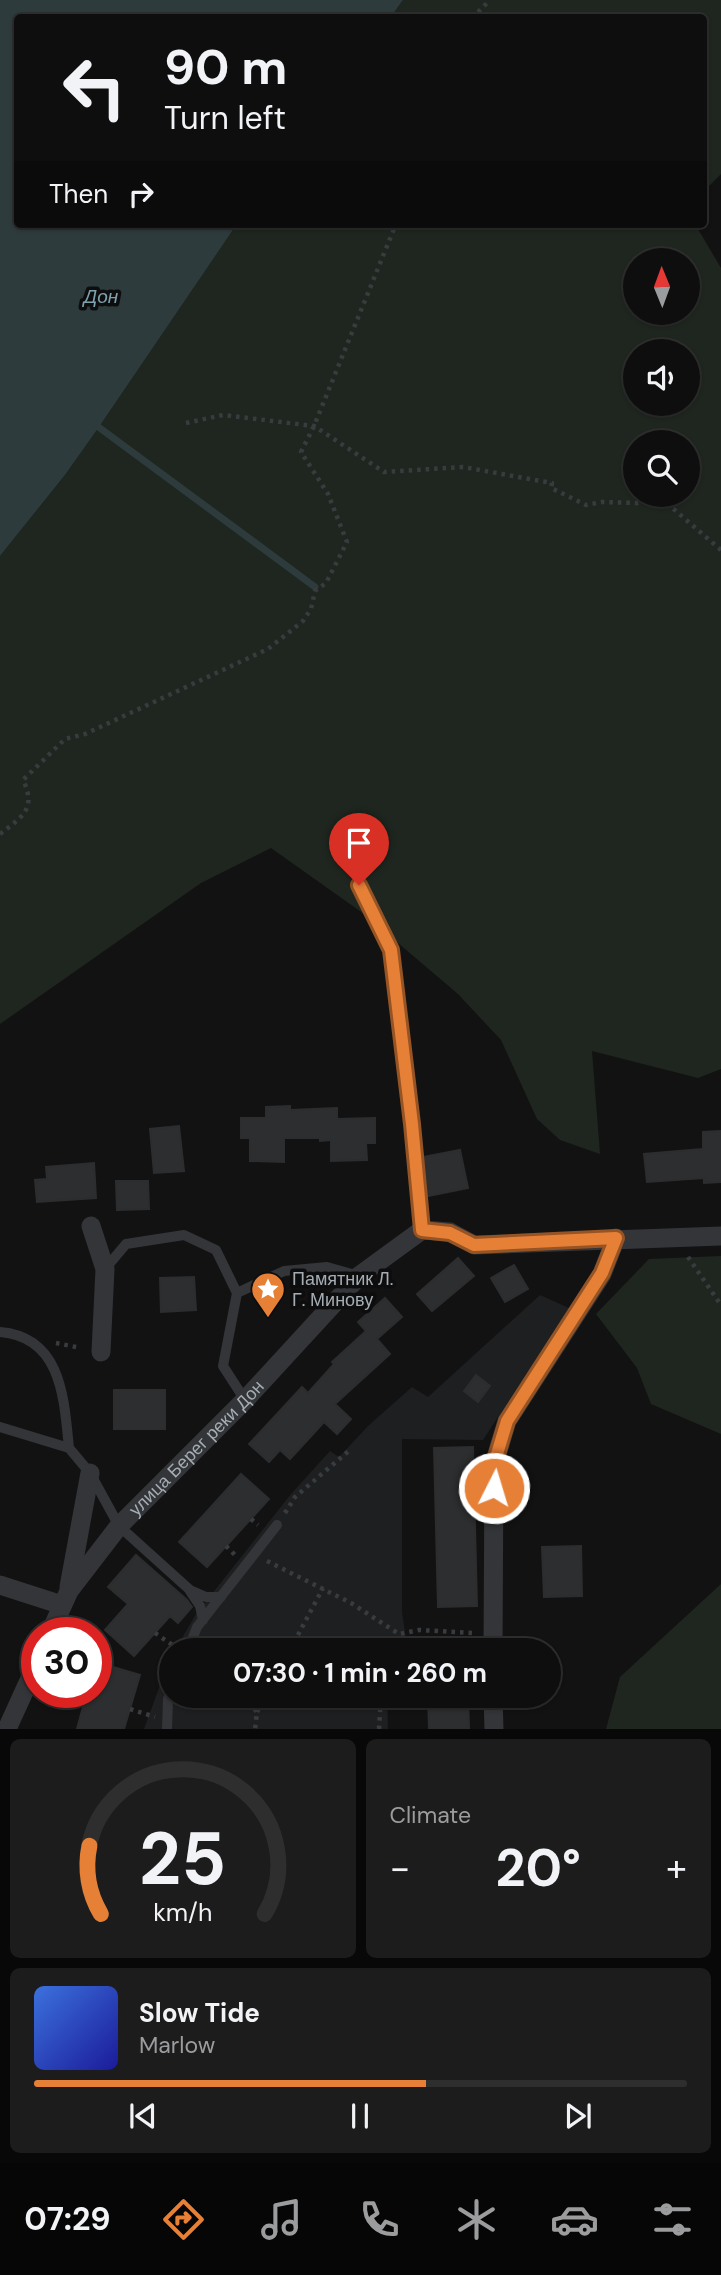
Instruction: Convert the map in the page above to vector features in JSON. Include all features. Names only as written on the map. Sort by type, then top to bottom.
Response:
[{"type":"street","points":[[91,1226],[105,1269],[101,1352]]},
{"type":"street","points":[[422,1230],[450,1233],[474,1245],[721,1236]]},
{"type":"street","name":"улица Берег реки Дон","points":[[57,1617],[65,1598],[118,1526],[245,1400],[359,1276],[422,1230]]},
{"type":"street","points":[[494,1638],[494,1464],[507,1421],[602,1273],[616,1238]]},
{"type":"street","points":[[0,1585],[65,1598],[89,1472]]},
{"type":"street","points":[[7,1729],[21,1698]]},
{"type":"street","points":[[493,1708],[494,1729]]},
{"type":"lane","points":[[359,885],[391,950],[422,1230]]},
{"type":"lane","points":[[105,1269],[126,1244],[184,1235],[216,1250],[237,1293],[223,1366],[245,1400]]},
{"type":"lane","points":[[237,1293],[284,1271],[327,1267],[359,1276]]},
{"type":"lane","points":[[0,1332],[31,1339],[50,1359],[64,1402],[69,1448]]},
{"type":"lane","points":[[0,1427],[69,1448],[89,1472],[118,1526],[190,1590],[200,1606],[203,1620]]},
{"type":"lane","points":[[193,1638],[197,1627],[277,1525]]},
{"type":"lane","points":[[190,1590],[206,1597],[221,1597]]},
{"type":"lane","points":[[167,1729],[168,1708]]},
{"type":"path","points":[[476,14],[490,0]]},
{"type":"path","points":[[0,834],[23,817],[29,803],[29,794],[23,780],[65,740],[85,734],[268,649],[303,621],[311,609],[315,591],[326,583],[347,542],[328,494],[301,452],[394,228]]},
{"type":"path","points":[[186,422],[223,415],[314,426],[384,472],[463,467],[552,483],[551,488],[586,505],[662,499],[721,550]]},
{"type":"path","points":[[676,1239],[721,1305]]},
{"type":"path","points":[[31,1339],[101,1352]]},
{"type":"path","points":[[277,1525],[295,1497],[351,1449]]},
{"type":"path","points":[[254,1556],[323,1588],[400,1634],[419,1630],[469,1638]]},
{"type":"path","points":[[296,1638],[323,1588]]},
{"type":"path","points":[[155,1633],[163,1638]]},
{"type":"path","points":[[399,1638],[400,1634]]},
{"type":"path","points":[[254,1708],[257,1712]]},
{"type":"path","points":[[256,1729],[259,1708]]},
{"type":"path","points":[[379,1729],[380,1708]]},
{"type":"shaded area","points":[[403,0],[721,0],[721,174],[707,188],[707,14],[393,14]]},
{"type":"shaded area","points":[[234,228],[697,228],[721,268],[721,1069],[698,1078],[592,1051],[600,1154],[560,1140],[537,1119],[501,1040],[458,994],[364,914],[271,848],[201,883],[0,1024],[0,556],[65,475]]},
{"type":"shaded area","points":[[721,1256],[721,1434],[651,1404],[637,1368],[596,1314],[649,1259]]},
{"type":"shaded area","points":[[540,1295],[569,1308],[483,1440],[402,1439],[402,1612],[406,1638],[182,1638],[196,1614],[291,1494],[330,1451],[339,1457],[368,1426],[412,1387],[428,1397]]},
{"type":"shaded area","points":[[721,1584],[721,1729],[606,1729],[620,1677]]},
{"type":"shaded area","points":[[159,1688],[159,1708],[387,1708],[388,1729],[144,1729]]},
{"type":"water","name":"Дон","points":[[0,0],[403,0],[393,14],[14,14],[14,228],[234,228],[65,475],[0,556]]},
{"type":"building","points":[[290,1106],[290,1110],[337,1108],[337,1119],[375,1118],[375,1143],[366,1143],[367,1160],[331,1161],[331,1140],[284,1138],[284,1162],[250,1161],[250,1138],[241,1138],[241,1118],[266,1118],[266,1107]]},
{"type":"building","points":[[179,1126],[184,1171],[154,1173],[150,1129]]},
{"type":"building","points":[[721,1131],[721,1182],[704,1183],[704,1178],[647,1182],[644,1154],[703,1149],[703,1132]]},
{"type":"building","points":[[460,1150],[468,1188],[428,1196],[423,1157]]},
{"type":"building","points":[[94,1163],[96,1198],[37,1202],[35,1180],[47,1179],[46,1167]]},
{"type":"building","points":[[116,1181],[148,1181],[149,1209],[117,1210]]},
{"type":"building","points":[[458,1258],[474,1276],[432,1311],[417,1294]]},
{"type":"building","points":[[514,1265],[528,1289],[505,1302],[491,1278]]},
{"type":"building","points":[[194,1277],[196,1310],[161,1312],[160,1278]]},
{"type":"building","points":[[385,1298],[402,1317],[377,1339],[390,1354],[335,1404],[351,1419],[337,1434],[324,1422],[290,1459],[280,1450],[269,1462],[249,1444],[302,1387],[308,1393],[334,1364],[332,1362],[366,1331],[358,1322]]},
{"type":"building","points":[[476,1375],[490,1386],[478,1402],[464,1391]]},
{"type":"building","points":[[114,1390],[165,1390],[165,1429],[114,1429]]},
{"type":"building","points":[[473,1447],[477,1606],[438,1607],[434,1448]]},
{"type":"building","points":[[241,1474],[269,1499],[207,1567],[179,1542]]},
{"type":"building","points":[[581,1546],[582,1596],[544,1597],[542,1547]]},
{"type":"building","points":[[136,1555],[192,1607],[178,1623],[170,1616],[134,1656],[112,1636],[112,1622],[128,1604],[108,1587]]},
{"type":"building","points":[[112,1667],[140,1675],[124,1729],[77,1729],[83,1708],[112,1708]]},
{"type":"building","points":[[428,1708],[468,1708],[469,1729],[429,1729]]},
{"type":"waterway","points":[[93,423],[315,587]]},
{"type":"place","name":"Памятник Л. Г. Минову","points":[[268,1319]]},
{"type":"route","points":[[359,885],[391,950],[422,1230],[450,1233],[474,1245],[616,1238],[602,1273],[507,1421],[494,1464],[494,1488]]}]
